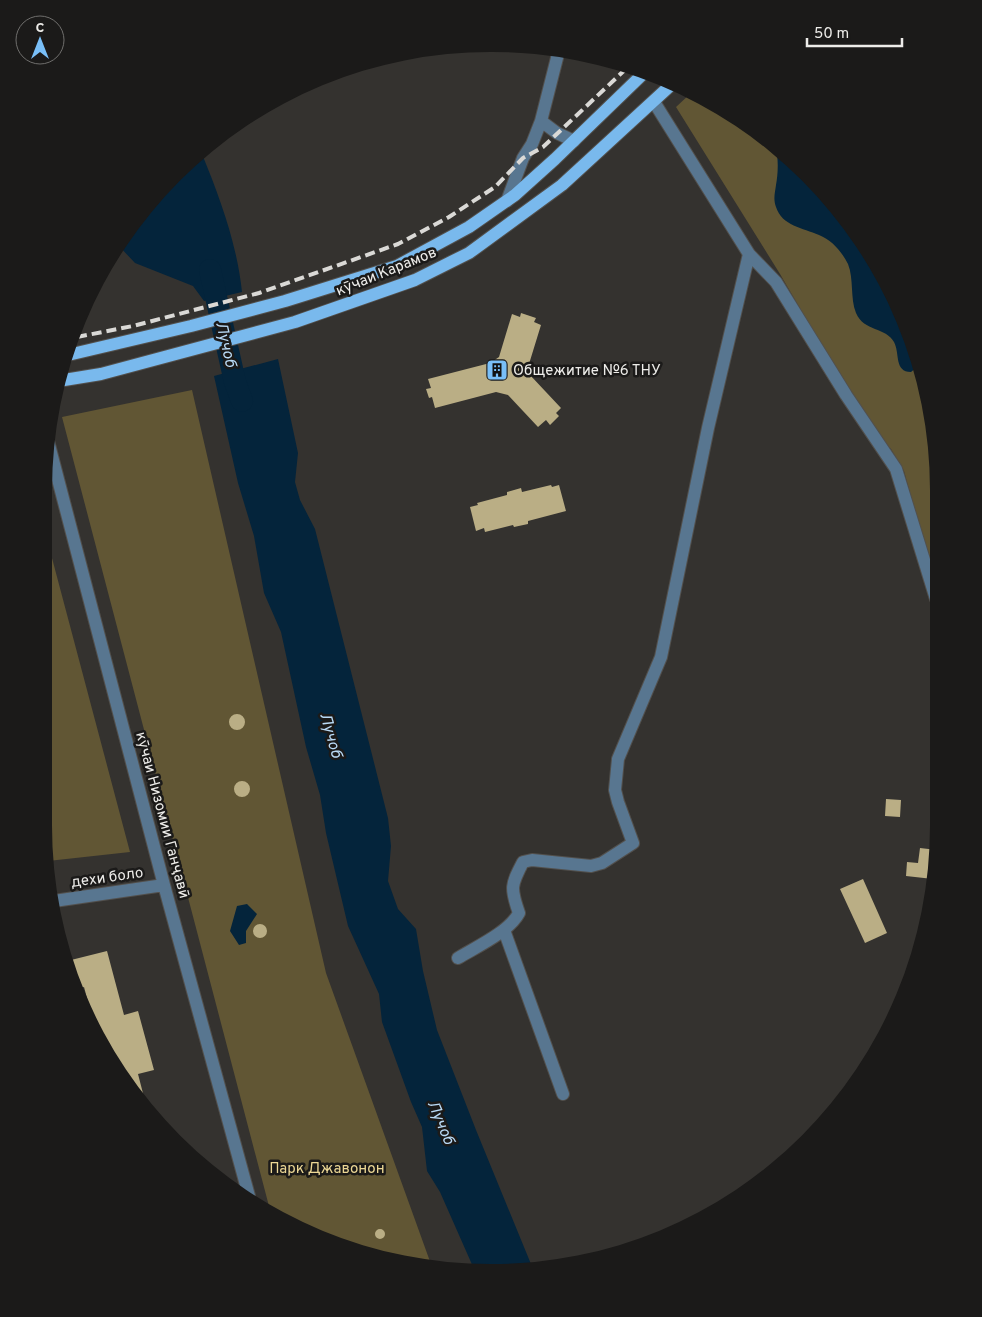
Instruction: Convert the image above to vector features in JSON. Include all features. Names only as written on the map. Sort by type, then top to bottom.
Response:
[{"type":"main road","name":"кӯчаи Карамов","points":[[75,353],[191,326],[285,301],[397,266],[469,227],[515,195],[638,78]]},
{"type":"main road","name":"кӯчаи Карамов","points":[[67,380],[101,374],[197,350],[295,322],[360,301],[415,280],[469,253],[562,185],[667,89]]},
{"type":"street","points":[[507,201],[523,158],[532,144],[541,121],[556,57]]},
{"type":"street","points":[[654,102],[749,254],[776,282],[846,395],[896,469],[930,580]]},
{"type":"street","points":[[541,121],[557,133],[574,141]]},
{"type":"street","points":[[458,958],[504,930],[516,918],[519,913],[513,896],[512,884],[523,862],[532,860],[591,866],[602,863],[633,843],[618,802],[616,790],[618,760],[661,657],[708,428],[749,254]]},
{"type":"street","name":"кӯчаи Низомии Ганҷавӣ","points":[[53,461],[164,885],[248,1191]]},
{"type":"street","name":"дехи боло","points":[[59,900],[164,885]]},
{"type":"street","points":[[504,930],[563,1094]]},
{"type":"green space","points":[[685,98],[735,126],[780,161],[821,202],[856,247],[871,272],[896,323],[915,378],[921,405],[929,462],[930,557],[919,526],[904,471],[891,449],[868,425],[780,274],[676,107]]},
{"type":"green space","name":"Парк Джавонон","points":[[192,390],[326,973],[430,1260],[378,1250],[350,1241],[323,1231],[268,1204],[62,417]]},
{"type":"green space","points":[[52,559],[130,852],[54,860]]},
{"type":"water","points":[[204,159],[232,239],[242,292],[204,301],[193,286],[135,263],[124,251],[126,247],[161,202]]},
{"type":"water","points":[[777,159],[821,202],[856,247],[871,272],[896,323],[913,371],[911,372],[902,369],[898,361],[896,346],[890,337],[869,327],[856,313],[850,270],[840,251],[824,237],[794,226],[779,213],[774,199]]},
{"type":"water","points":[[278,359],[298,453],[295,482],[300,500],[315,529],[388,818],[391,846],[388,881],[398,909],[416,929],[423,971],[437,1030],[530,1263],[472,1264],[440,1192],[427,1171],[422,1127],[382,1022],[379,994],[348,926],[326,833],[320,795],[306,747],[281,632],[264,593],[254,536],[238,483],[214,376]]},
{"type":"water","points":[[247,904],[257,914],[246,931],[246,943],[239,945],[230,931],[237,906]]},
{"type":"building","name":"Общежитие №6 ТНУ","points":[[521,313],[536,318],[534,322],[541,325],[529,364],[530,375],[561,408],[556,413],[559,416],[550,425],[546,420],[538,427],[508,395],[496,392],[435,408],[432,397],[429,398],[426,389],[431,388],[428,379],[490,363],[499,357],[512,314],[520,317]]},
{"type":"building","points":[[551,485],[552,487],[559,485],[566,511],[528,521],[528,524],[514,527],[513,525],[485,532],[484,528],[476,531],[470,507],[478,505],[477,503],[507,495],[507,492],[521,488],[522,492]]},
{"type":"building","points":[[237,714],[243,716],[245,722],[243,728],[237,730],[231,728],[229,722],[231,716]]},
{"type":"building","points":[[242,781],[248,783],[250,789],[248,795],[242,797],[236,795],[234,789],[236,783]]},
{"type":"building","points":[[886,799],[901,800],[900,817],[885,816]]},
{"type":"building","points":[[920,848],[929,849],[927,878],[906,876],[907,862],[918,863]]},
{"type":"building","points":[[863,879],[887,933],[865,943],[840,889]]},
{"type":"building","points":[[260,924],[265,926],[267,931],[265,936],[260,938],[255,936],[253,931],[255,926]]},
{"type":"building","points":[[107,951],[124,1015],[138,1011],[154,1070],[138,1074],[143,1093],[126,1070],[98,1020],[74,959]]},
{"type":"building","points":[[378,1229],[382,1229],[385,1234],[384,1238],[378,1239],[375,1236],[375,1232]]},
{"type":"waterway","name":"Лучоб","points":[[210,270],[235,382],[242,401]]},
{"type":"railway","points":[[81,336],[133,326],[259,293],[398,244],[449,217],[495,187],[523,158],[543,147],[622,73]]},
{"type":"place","name":"Общежитие №6 ТНУ","points":[[497,370]]}]
